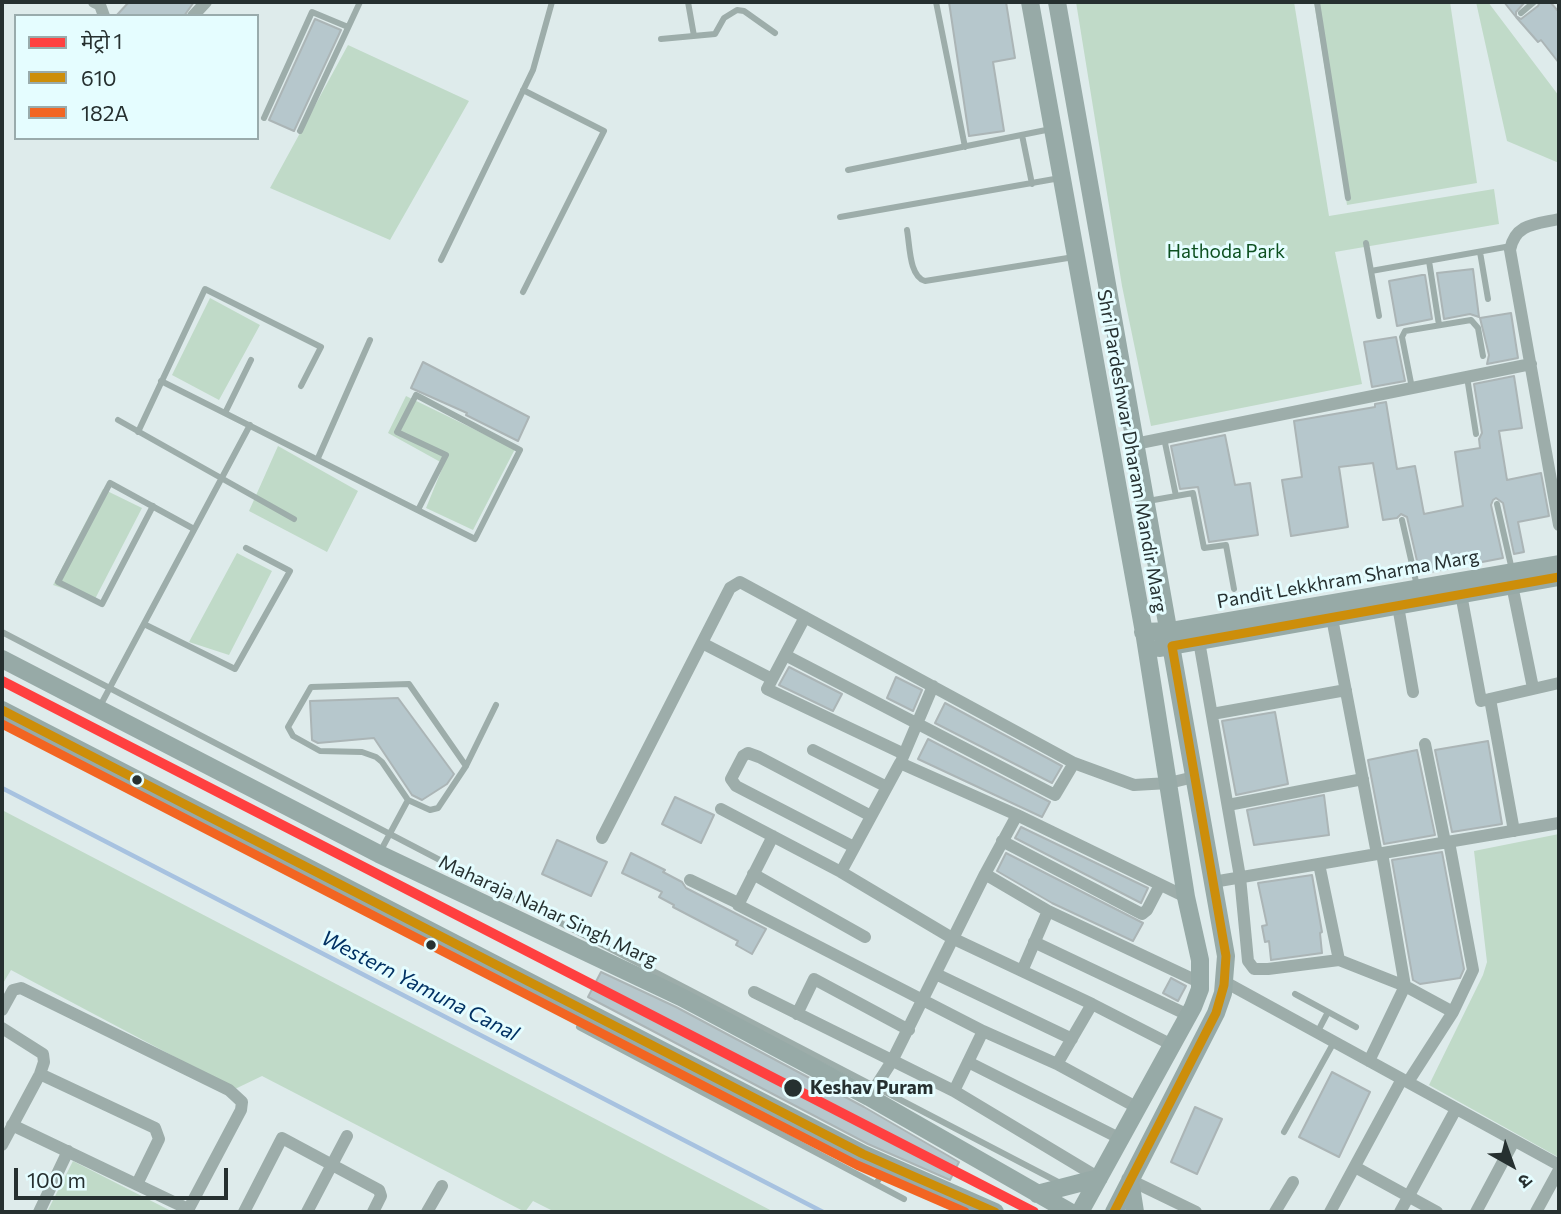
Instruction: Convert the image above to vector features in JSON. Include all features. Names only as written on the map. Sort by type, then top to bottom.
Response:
[{"type":"main road","name":"Shri Pardeshwar Dharam Mandir Marg","points":[[1030,2],[1145,641],[1186,897],[1200,960],[1199,989],[1188,1015],[1080,1212]]},
{"type":"main road","name":"Shri Pardeshwar Dharam Mandir Marg","points":[[1057,2],[1226,956],[1225,982],[1216,1013],[1114,1212]]},
{"type":"main road","name":"Pandit Lekkhram Sharma Marg","points":[[1171,638],[1199,641],[1461,594],[1559,564]]},
{"type":"main road","name":"Pandit Lekkhram Sharma Marg","points":[[1145,641],[1417,588],[1559,577]]},
{"type":"main road","name":"Maharaja Nahar Singh Marg","points":[[2,659],[379,854],[649,975],[872,1092],[939,1130],[1037,1194],[1070,1212]]},
{"type":"main road","points":[[2,710],[887,1165],[995,1212]]},
{"type":"main road","points":[[1037,1194],[1099,1178]]},
{"type":"main road","points":[[1130,1180],[1135,1212]]},
{"type":"street","points":[[1559,219],[1525,227],[1512,239],[1511,246],[1559,525]]},
{"type":"street","points":[[1135,443],[1531,364]]},
{"type":"street","points":[[1512,579],[1533,688]]},
{"type":"street","points":[[602,838],[730,588],[740,582],[1074,763],[1134,785],[1169,783],[1194,777]]},
{"type":"street","points":[[1461,594],[1481,701],[1559,683]]},
{"type":"street","points":[[1398,606],[1413,692]]},
{"type":"street","points":[[806,617],[767,689],[771,693],[1186,897]]},
{"type":"street","points":[[1332,618],[1405,986],[1369,1061]]},
{"type":"street","points":[[1199,641],[1240,877],[1248,961],[1254,969],[1268,969],[1339,960],[1405,986],[1453,1012]]},
{"type":"street","points":[[702,643],[772,679]]},
{"type":"street","points":[[785,655],[1055,795],[1074,763]]},
{"type":"street","points":[[841,872],[902,758],[933,686]]},
{"type":"street","points":[[1212,715],[1346,690]]},
{"type":"street","points":[[1490,699],[1514,831]]},
{"type":"street","points":[[1330,1212],[1405,1081],[1453,1012],[1473,970],[1425,744]]},
{"type":"street","points":[[814,750],[887,788]]},
{"type":"street","points":[[854,847],[736,786],[731,779],[743,756],[748,753],[759,757],[871,816]]},
{"type":"street","points":[[1227,805],[1363,779]]},
{"type":"street","points":[[721,809],[841,872],[952,938],[1172,1045]]},
{"type":"street","points":[[872,1092],[909,1030],[952,938],[1017,816]]},
{"type":"street","points":[[1213,882],[1559,823]]},
{"type":"street","points":[[738,903],[773,836]]},
{"type":"street","points":[[1003,842],[1142,914],[1160,886]]},
{"type":"street","points":[[1319,864],[1339,960]]},
{"type":"street","points":[[752,874],[865,937]]},
{"type":"street","points":[[985,874],[1048,911],[1199,982]]},
{"type":"street","points":[[690,880],[738,903],[740,907],[767,922],[984,1031],[1057,1064],[1138,1108]]},
{"type":"street","points":[[1022,971],[1048,911]]},
{"type":"street","points":[[1034,942],[1188,1015]]},
{"type":"street","points":[[936,974],[1072,1039]]},
{"type":"street","points":[[797,1014],[814,979],[909,1030]]},
{"type":"street","points":[[1225,982],[1559,1168],[1536,1212]]},
{"type":"street","points":[[2,1010],[13,990],[21,988],[229,1090],[242,1101],[241,1110],[187,1211],[137,1184],[12,1125]]},
{"type":"street","points":[[754,992],[954,1091],[1099,1178]]},
{"type":"street","points":[[1057,1064],[1092,1004]]},
{"type":"street","points":[[2,1028],[43,1054],[44,1062],[2,1145]]},
{"type":"street","points":[[954,1091],[984,1031]]},
{"type":"street","points":[[968,1062],[1121,1139]]},
{"type":"street","points":[[40,1074],[155,1128],[159,1139],[137,1184]]},
{"type":"street","points":[[1400,1212],[1456,1109]]},
{"type":"street","points":[[307,1212],[348,1136]]},
{"type":"street","points":[[244,1212],[282,1138],[379,1190],[381,1196],[373,1212]]},
{"type":"street","points":[[1476,1212],[1514,1141]]},
{"type":"street","points":[[39,1212],[68,1151]]},
{"type":"street","points":[[1355,1167],[1437,1212]]},
{"type":"street","points":[[1130,1180],[1196,1212]]},
{"type":"street","points":[[1275,1212],[1293,1182]]},
{"type":"street","points":[[427,1212],[442,1186]]},
{"type":"lane","points":[[300,131],[360,2]]},
{"type":"lane","points":[[441,260],[533,70],[552,2]]},
{"type":"lane","points":[[688,2],[694,36]]},
{"type":"lane","points":[[936,2],[965,147]]},
{"type":"lane","points":[[1317,2],[1348,198]]},
{"type":"lane","points":[[1521,13],[1534,2]]},
{"type":"lane","points":[[661,39],[715,34],[724,18],[737,10],[744,11],[775,33]]},
{"type":"lane","points":[[264,118],[312,12],[348,27]]},
{"type":"lane","points":[[523,90],[604,131],[523,292]]},
{"type":"lane","points":[[848,170],[1053,129]]},
{"type":"lane","points":[[1021,135],[1032,184]]},
{"type":"lane","points":[[840,217],[1062,178]]},
{"type":"lane","points":[[907,230],[914,273],[925,281],[1076,257]]},
{"type":"lane","points":[[1366,243],[1379,316]]},
{"type":"lane","points":[[1371,271],[1511,246]]},
{"type":"lane","points":[[1480,252],[1488,299]]},
{"type":"lane","points":[[1429,261],[1439,325]]},
{"type":"lane","points":[[138,432],[205,289],[321,347],[301,386]]},
{"type":"lane","points":[[1412,388],[1403,334],[1409,330],[1474,322],[1478,328],[1483,356]]},
{"type":"lane","points":[[318,458],[370,340]]},
{"type":"lane","points":[[225,413],[251,360]]},
{"type":"lane","points":[[1466,377],[1476,434]]},
{"type":"lane","points":[[161,381],[475,539],[520,450],[416,395],[397,432],[446,455],[418,510]]},
{"type":"lane","points":[[118,421],[294,519]]},
{"type":"lane","points":[[99,709],[250,425]]},
{"type":"lane","points":[[1164,438],[1176,496]]},
{"type":"lane","points":[[153,506],[102,604],[58,582],[110,483],[153,506],[194,529]]},
{"type":"lane","points":[[1146,501],[1193,493],[1204,548],[1226,545],[1234,589]]},
{"type":"lane","points":[[1497,504],[1512,579]]},
{"type":"lane","points":[[1402,520],[1417,588]]},
{"type":"lane","points":[[144,624],[235,669],[290,571],[246,548]]},
{"type":"lane","points":[[2,632],[389,834],[649,975]]},
{"type":"lane","points":[[466,766],[409,684],[311,687],[288,727],[293,736],[320,751],[362,752],[376,757],[408,800],[427,810],[438,808],[466,766],[496,705]]},
{"type":"lane","points":[[379,854],[408,800]]},
{"type":"lane","points":[[1295,994],[1356,1027]]},
{"type":"lane","points":[[1317,1033],[1328,1012]]},
{"type":"lane","points":[[579,1027],[904,1199]]},
{"type":"lane","points":[[1284,1132],[1334,1042]]},
{"type":"lane","points":[[939,1130],[1068,1187]]},
{"type":"lane","points":[[876,1184],[887,1165]]},
{"type":"green space","name":"Hathoda Park","points":[[1076,2],[1294,2],[1329,216],[1494,189],[1499,224],[1335,252],[1362,384],[1151,426],[1122,286]]},
{"type":"green space","points":[[1314,2],[1450,2],[1477,183],[1347,205]]},
{"type":"green space","points":[[1476,2],[1488,2],[1559,96],[1559,163],[1507,141]]},
{"type":"green space","points":[[348,45],[469,101],[390,240],[270,188]]},
{"type":"green space","points":[[210,298],[260,325],[219,400],[172,375]]},
{"type":"green space","points":[[406,396],[515,449],[473,530],[426,508],[444,464],[388,433]]},
{"type":"green space","points":[[278,446],[358,491],[327,552],[249,511]]},
{"type":"green space","points":[[103,489],[142,508],[95,599],[53,585]]},
{"type":"green space","points":[[237,553],[272,571],[229,655],[189,642]]},
{"type":"green space","points":[[2,810],[774,1212],[555,1212],[533,1201],[525,1212],[262,1076],[235,1089],[11,970],[2,985]]},
{"type":"green space","points":[[1559,834],[1558,1157],[1429,1085],[1487,962],[1474,851]]},
{"type":"green space","points":[[73,1161],[173,1212],[47,1212]]},
{"type":"building","points":[[129,2],[194,2],[185,14],[118,14]]},
{"type":"building","points":[[949,2],[1006,2],[1015,58],[993,62],[1004,131],[969,136]]},
{"type":"building","points":[[1504,2],[1525,2],[1516,12],[1516,16],[1521,19],[1540,2],[1550,2],[1559,12],[1559,63],[1541,40],[1538,42]]},
{"type":"building","points":[[315,19],[341,30],[294,131],[269,120]]},
{"type":"building","points":[[1473,269],[1479,317],[1470,314],[1444,319],[1437,273]]},
{"type":"building","points":[[1425,275],[1432,319],[1397,326],[1389,281]]},
{"type":"building","points":[[1511,313],[1518,358],[1487,364],[1489,355],[1480,318]]},
{"type":"building","points":[[1396,337],[1405,381],[1372,387],[1364,342]]},
{"type":"building","points":[[423,362],[529,417],[518,441],[466,415],[467,413],[411,388]]},
{"type":"building","points":[[1514,376],[1522,428],[1499,431],[1507,480],[1541,473],[1549,516],[1518,522],[1524,552],[1514,554],[1503,503],[1496,498],[1491,505],[1503,558],[1420,574],[1407,517],[1401,514],[1397,518],[1383,520],[1373,463],[1339,467],[1348,527],[1291,536],[1282,480],[1302,477],[1294,421],[1375,407],[1375,404],[1386,402],[1397,469],[1415,466],[1424,514],[1463,506],[1455,452],[1480,448],[1479,439],[1482,433],[1474,384]]},
{"type":"building","points":[[1225,435],[1235,485],[1250,483],[1258,535],[1209,542],[1198,487],[1180,489],[1171,446]]},
{"type":"building","points":[[789,667],[842,694],[833,711],[779,685]]},
{"type":"building","points":[[896,677],[922,690],[913,711],[887,698]]},
{"type":"building","points":[[398,698],[454,774],[447,784],[422,800],[412,795],[374,738],[318,743],[312,740],[310,701]]},
{"type":"building","points":[[945,703],[1062,766],[1052,783],[935,723]]},
{"type":"building","points":[[1275,712],[1288,784],[1236,795],[1222,721]]},
{"type":"building","points":[[928,739],[1050,802],[1042,817],[918,759]]},
{"type":"building","points":[[1488,741],[1502,824],[1452,832],[1435,750]]},
{"type":"building","points":[[1417,750],[1435,835],[1384,844],[1368,760]]},
{"type":"building","points":[[1324,795],[1329,835],[1254,845],[1247,810]]},
{"type":"building","points":[[675,797],[714,815],[701,843],[662,824]]},
{"type":"building","points":[[1021,827],[1148,888],[1141,903],[1015,838]]},
{"type":"building","points":[[557,840],[607,862],[591,896],[542,874]]},
{"type":"building","points":[[1442,852],[1464,969],[1460,978],[1420,984],[1413,980],[1392,860]]},
{"type":"building","points":[[631,853],[665,870],[663,872],[682,882],[686,888],[766,929],[752,954],[736,945],[738,941],[673,907],[674,905],[659,897],[662,892],[622,873]]},
{"type":"building","points":[[1006,853],[1143,923],[1133,941],[1052,903],[997,871]]},
{"type":"building","points":[[1312,875],[1322,932],[1322,953],[1271,960],[1269,941],[1265,942],[1262,926],[1267,925],[1258,883]]},
{"type":"building","points":[[601,972],[676,1007],[864,1107],[959,1162],[950,1180],[868,1144],[588,997]]},
{"type":"building","points":[[1171,978],[1186,986],[1178,1001],[1163,993]]},
{"type":"building","points":[[1332,1072],[1370,1092],[1339,1157],[1299,1137]]},
{"type":"building","points":[[1195,1107],[1222,1119],[1197,1174],[1171,1162]]},
{"type":"waterway","name":"Western Yamuna Canal","points":[[2,788],[823,1212]]},
{"type":"metro line","name":"1","points":[[2,681],[1034,1212]]},
{"type":"transit line","name":"610","points":[[1114,1212],[1216,1013],[1224,985],[1226,956],[1172,646],[1559,577]]},
{"type":"transit line","name":"610","points":[[2,710],[863,1154],[995,1212]]},
{"type":"transit line","name":"182A","points":[[2,724],[857,1165],[965,1212]]},
{"type":"place","name":"Keshav Puram","points":[[793,1088]]}]
